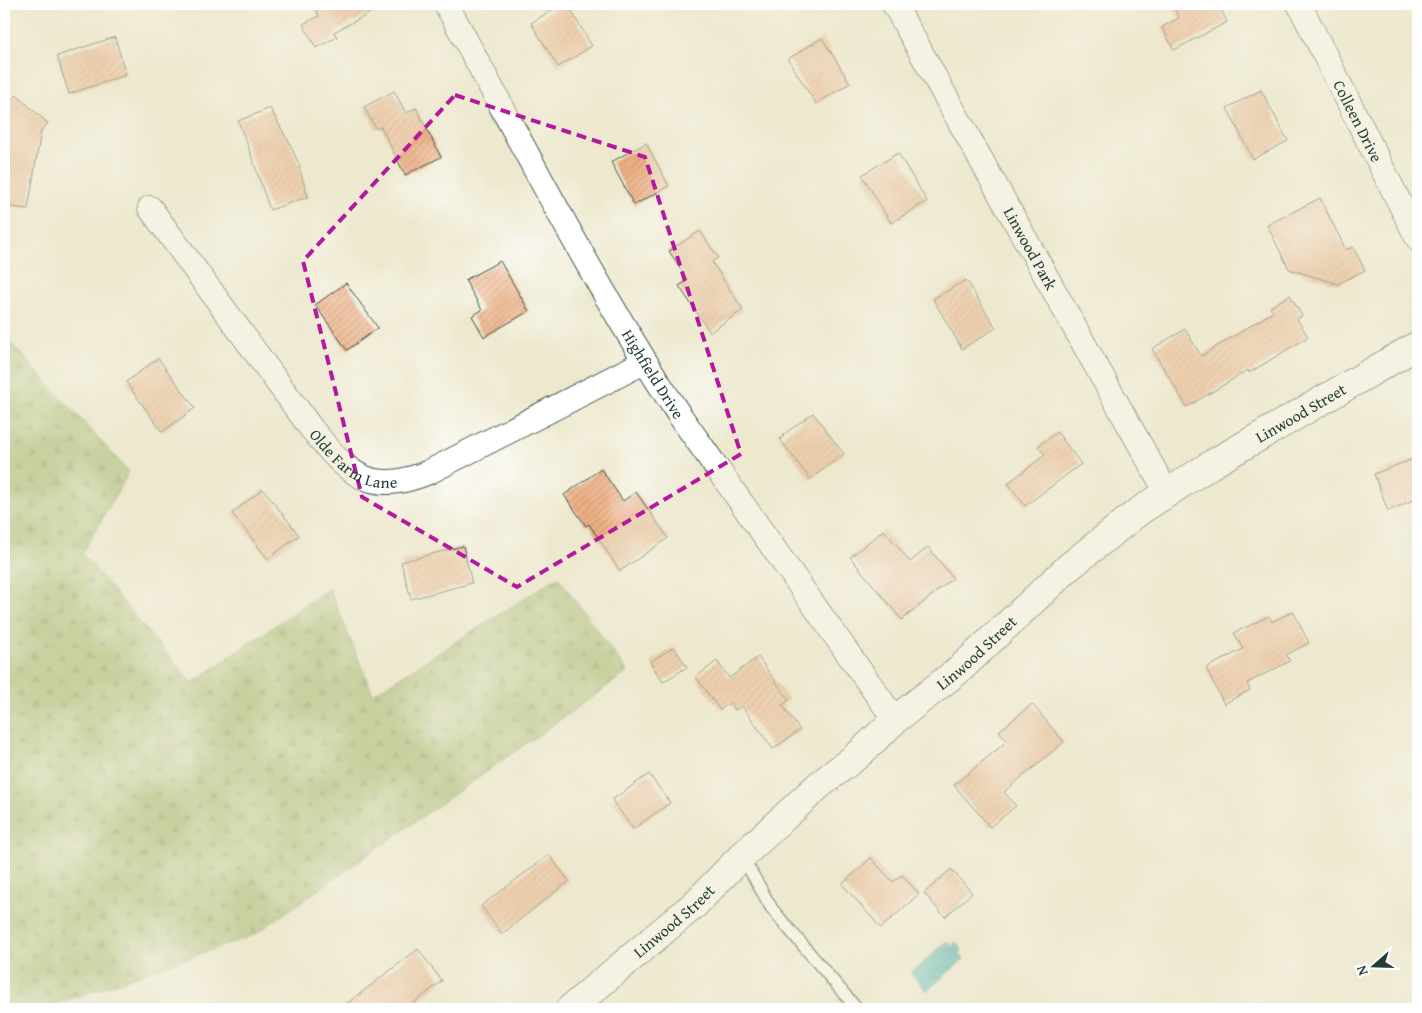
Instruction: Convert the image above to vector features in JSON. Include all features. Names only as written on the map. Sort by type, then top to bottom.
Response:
[{"type":"street","name":"Highfield Drive","points":[[446,4],[597,281],[644,362],[895,720]]},
{"type":"street","name":"Linwood Park","points":[[894,4],[1168,492]]},
{"type":"street","name":"Colleen Drive","points":[[1299,4],[1418,239]]},
{"type":"street","name":"Olde Farm Lane","points":[[150,208],[329,450],[351,471],[366,478],[383,482],[397,482],[414,478],[644,362]]},
{"type":"street","name":"Linwood Street","points":[[570,1009],[694,906],[742,856],[818,786],[858,754],[895,720],[960,669],[1070,566],[1138,512],[1212,464],[1418,345]]},
{"type":"lane","points":[[742,856],[772,909],[857,1009]]},
{"type":"highlighted area","points":[[455,95],[645,157],[741,454],[517,587],[362,497],[303,261]]},
{"type":"green space","points":[[4,335],[129,472],[82,554],[192,683],[329,588],[373,694],[558,577],[628,672],[254,935],[41,1009],[4,1009]]},
{"type":"water","points":[[947,941],[952,947],[956,942],[962,950],[959,953],[964,959],[927,991],[911,973]]},
{"type":"building","points":[[313,4],[387,4],[334,32],[337,37],[316,48],[303,24],[319,16]]},
{"type":"building","points":[[562,4],[567,4],[592,46],[558,67],[531,23]]},
{"type":"building","points":[[1172,4],[1218,4],[1227,22],[1174,50],[1162,27],[1179,18]]},
{"type":"building","points":[[115,37],[126,75],[69,94],[57,56]]},
{"type":"building","points":[[822,38],[850,83],[816,104],[788,59]]},
{"type":"building","points":[[1261,90],[1288,141],[1253,159],[1227,108]]},
{"type":"building","points":[[394,91],[406,113],[416,108],[441,157],[405,175],[381,127],[376,129],[364,107]]},
{"type":"building","points":[[16,95],[48,123],[41,131],[28,209],[4,206],[4,153],[7,131],[4,128],[4,110]]},
{"type":"building","points":[[270,108],[300,167],[308,197],[270,210],[238,121]]},
{"type":"building","points":[[646,143],[669,186],[634,205],[611,162]]},
{"type":"building","points":[[898,153],[927,201],[891,223],[862,175]]},
{"type":"building","points":[[1320,198],[1346,250],[1353,247],[1365,270],[1338,284],[1289,269],[1267,225]]},
{"type":"building","points":[[700,231],[718,258],[712,262],[743,310],[710,332],[679,286],[688,280],[669,251]]},
{"type":"building","points":[[500,261],[529,311],[484,337],[472,316],[482,310],[465,280]]},
{"type":"building","points":[[966,280],[996,328],[962,349],[933,299]]},
{"type":"building","points":[[346,283],[378,328],[347,350],[315,305]]},
{"type":"building","points":[[1290,295],[1302,316],[1297,319],[1308,337],[1249,373],[1248,370],[1187,407],[1152,349],[1185,329],[1201,356],[1273,312],[1270,307]]},
{"type":"building","points":[[158,358],[195,408],[162,432],[126,382]]},
{"type":"building","points":[[813,413],[844,454],[810,479],[780,439]]},
{"type":"building","points":[[1057,432],[1081,464],[1025,506],[1008,483],[1045,455],[1038,446]]},
{"type":"building","points":[[1418,457],[1418,498],[1388,511],[1374,474]]},
{"type":"building","points":[[601,469],[623,501],[636,492],[668,538],[620,571],[589,524],[586,526],[564,495]]},
{"type":"building","points":[[263,489],[299,535],[268,559],[232,513]]},
{"type":"building","points":[[884,530],[910,562],[928,547],[953,578],[902,620],[850,557]]},
{"type":"building","points":[[463,546],[472,583],[411,599],[401,562]]},
{"type":"building","points":[[1293,611],[1309,643],[1286,655],[1290,661],[1247,683],[1250,690],[1224,704],[1206,668],[1243,649],[1234,633],[1269,616],[1272,622]]},
{"type":"building","points":[[674,647],[687,667],[663,682],[650,662]]},
{"type":"building","points":[[758,657],[789,700],[782,705],[800,730],[773,749],[742,706],[735,710],[731,702],[720,710],[696,677],[717,661],[729,678]]},
{"type":"building","points":[[1032,704],[1064,742],[1004,792],[1016,806],[990,827],[954,785],[1007,741],[999,731]]},
{"type":"building","points":[[649,774],[670,803],[633,829],[612,800]]},
{"type":"building","points":[[549,855],[569,881],[502,934],[481,906]]},
{"type":"building","points":[[871,858],[893,882],[902,875],[919,894],[881,928],[842,884]]},
{"type":"building","points":[[951,869],[972,893],[945,917],[924,893]]},
{"type":"building","points":[[418,949],[442,981],[406,1009],[340,1009]]}]
